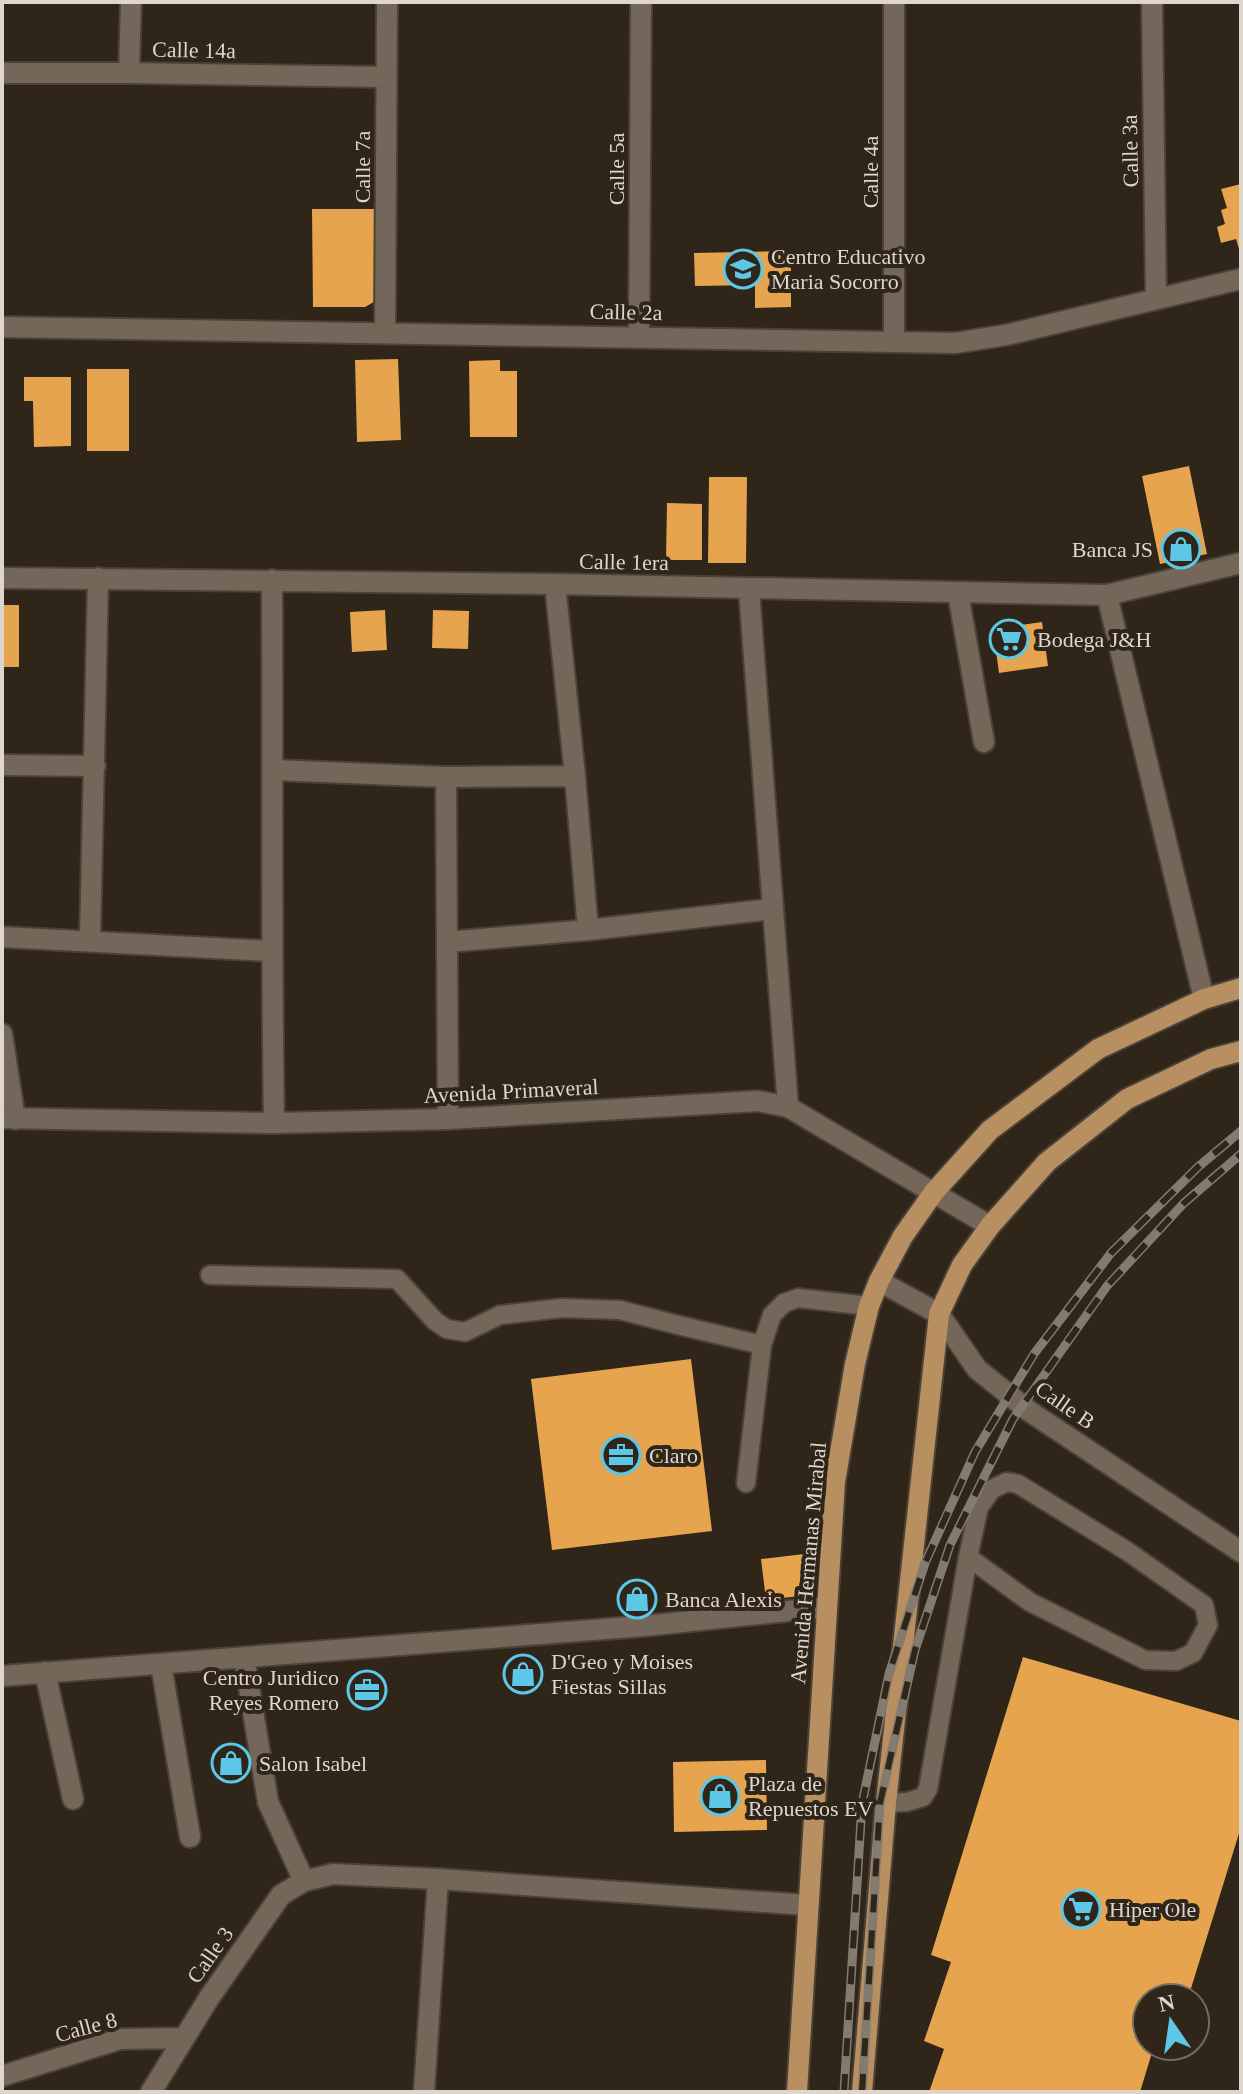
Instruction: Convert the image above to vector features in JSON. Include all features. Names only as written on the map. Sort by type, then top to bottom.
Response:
[{"type":"main road","name":"Avenida Hermanas Mirabal","points":[[797,2092],[835,1482],[855,1364],[869,1306],[879,1281],[903,1236],[934,1192],[990,1130],[1098,1049],[1204,999],[1241,988]]},
{"type":"main road","points":[[862,2092],[886,1803],[939,1314],[962,1265],[990,1226],[1047,1162],[1127,1099],[1211,1059],[1241,1051]]},
{"type":"street","points":[[129,73],[131,2]]},
{"type":"street","name":"Calle 7a","points":[[385,332],[387,2]]},
{"type":"street","name":"Calle 5a","points":[[639,337],[641,2]]},
{"type":"street","name":"Calle 4a","points":[[894,2],[894,341]]},
{"type":"street","name":"Calle 3a","points":[[1152,2],[1156,299]]},
{"type":"street","name":"Calle 14a","points":[[2,73],[386,77]]},
{"type":"street","name":"Calle 2a","points":[[2,327],[955,343],[980,341],[1241,279]]},
{"type":"street","name":"Calle 1era","points":[[2,578],[555,584],[1107,595],[1241,563]]},
{"type":"street","points":[[90,941],[98,578]]},
{"type":"street","points":[[272,580],[274,1123]]},
{"type":"street","points":[[555,584],[588,930]]},
{"type":"street","points":[[749,590],[788,1107]]},
{"type":"street","points":[[958,593],[984,742]]},
{"type":"street","points":[[1107,595],[1204,999]]},
{"type":"street","points":[[2,765],[95,766]]},
{"type":"street","points":[[273,770],[446,777],[575,776]]},
{"type":"street","points":[[446,777],[448,1119]]},
{"type":"street","points":[[447,942],[772,909]]},
{"type":"street","points":[[2,937],[271,951]]},
{"type":"street","points":[[2,1034],[8,1118]]},
{"type":"street","name":"Avenida Primaveral","points":[[8,1118],[274,1123],[448,1119],[758,1101],[788,1107],[990,1226]]},
{"type":"street","name":"Calle B","points":[[879,1281],[939,1314],[977,1369],[1029,1411],[1241,1552]]},
{"type":"street","points":[[2,1676],[644,1626],[827,1607]]},
{"type":"street","points":[[244,1657],[268,1802],[304,1881]]},
{"type":"street","points":[[161,1664],[190,1837]]},
{"type":"street","points":[[45,1672],[73,1799]]},
{"type":"street","name":"Calle 3","points":[[151,2092],[209,1998],[281,1895],[304,1881],[333,1874],[438,1879],[808,1905]]},
{"type":"street","points":[[424,2092],[438,1879]]},
{"type":"street","name":"Calle 8","points":[[2,2076],[120,2039],[184,2038]]},
{"type":"lane","points":[[210,1275],[397,1279],[435,1321],[447,1329],[465,1332],[500,1315],[562,1308],[620,1310],[762,1345]]},
{"type":"lane","points":[[746,1483],[762,1345],[772,1315],[784,1303],[798,1298],[869,1306]]},
{"type":"lane","points":[[886,1803],[923,1797],[928,1789],[968,1557],[979,1507],[992,1489],[1007,1482],[1018,1484],[1127,1551],[1204,1605],[1208,1625],[1193,1653],[1176,1661],[1145,1660],[1030,1602],[968,1557]]},
{"type":"building","points":[[1241,184],[1240,252],[1236,239],[1221,243],[1217,227],[1225,224],[1221,210],[1227,208],[1221,189]]},
{"type":"building","points":[[312,209],[378,209],[378,293],[374,302],[365,307],[313,307]]},
{"type":"building","name":"Centro Educativo Maria Socorro","points":[[791,251],[791,307],[755,308],[755,285],[695,286],[694,253]]},
{"type":"building","points":[[398,359],[401,440],[357,442],[355,360]]},
{"type":"building","points":[[500,360],[500,371],[517,371],[517,437],[470,437],[469,361]]},
{"type":"building","points":[[87,369],[129,369],[129,451],[87,451]]},
{"type":"building","points":[[24,377],[71,377],[71,446],[34,447],[33,401],[24,401]]},
{"type":"building","points":[[1189,466],[1207,554],[1160,564],[1142,476]]},
{"type":"building","points":[[709,477],[747,477],[746,563],[708,563]]},
{"type":"building","points":[[667,503],[702,504],[702,560],[666,560]]},
{"type":"building","points":[[2,605],[19,605],[19,667],[2,667]]},
{"type":"building","points":[[385,610],[387,650],[352,652],[350,612]]},
{"type":"building","points":[[433,610],[469,611],[468,649],[432,648]]},
{"type":"building","points":[[1042,622],[1048,666],[999,673],[993,629]]},
{"type":"building","name":"Claro","points":[[691,1359],[712,1531],[552,1550],[531,1379]]},
{"type":"building","points":[[804,1554],[808,1595],[766,1600],[761,1559]]},
{"type":"building","name":"Hiper Ole","points":[[1023,1657],[1241,1721],[1241,1827],[1193,1982],[1131,1982],[1131,2062],[1149,2062],[1140,2092],[929,2092],[944,2049],[924,2041],[951,1962],[931,1955]]},
{"type":"building","name":"Plaza de Repuestos EV","points":[[766,1760],[767,1830],[674,1832],[673,1762]]},
{"type":"railway","points":[[844,2092],[862,1804],[889,1674],[925,1563],[975,1452],[1034,1354],[1111,1253],[1198,1167],[1241,1131]]},
{"type":"railway","points":[[862,2092],[880,1803],[915,1650],[950,1545],[1013,1419],[1107,1286],[1184,1203],[1241,1154]]},
{"type":"place","name":"Centro Educativo Maria Socorro","points":[[743,269]]},
{"type":"place","name":"Banca JS","points":[[1181,549]]},
{"type":"place","name":"Bodega J&H","points":[[1009,639]]},
{"type":"place","name":"Claro","points":[[621,1455]]},
{"type":"place","name":"Banca Alexis","points":[[637,1599]]},
{"type":"place","name":"D'Geo y Moises Fiestas Sillas","points":[[523,1674]]},
{"type":"place","name":"Centro Juridico Reyes Romero","points":[[367,1690]]},
{"type":"place","name":"Salon Isabel","points":[[231,1763]]},
{"type":"place","name":"Plaza de Repuestos EV","points":[[720,1796]]},
{"type":"place","name":"Hiper Ole","points":[[1081,1909]]}]
